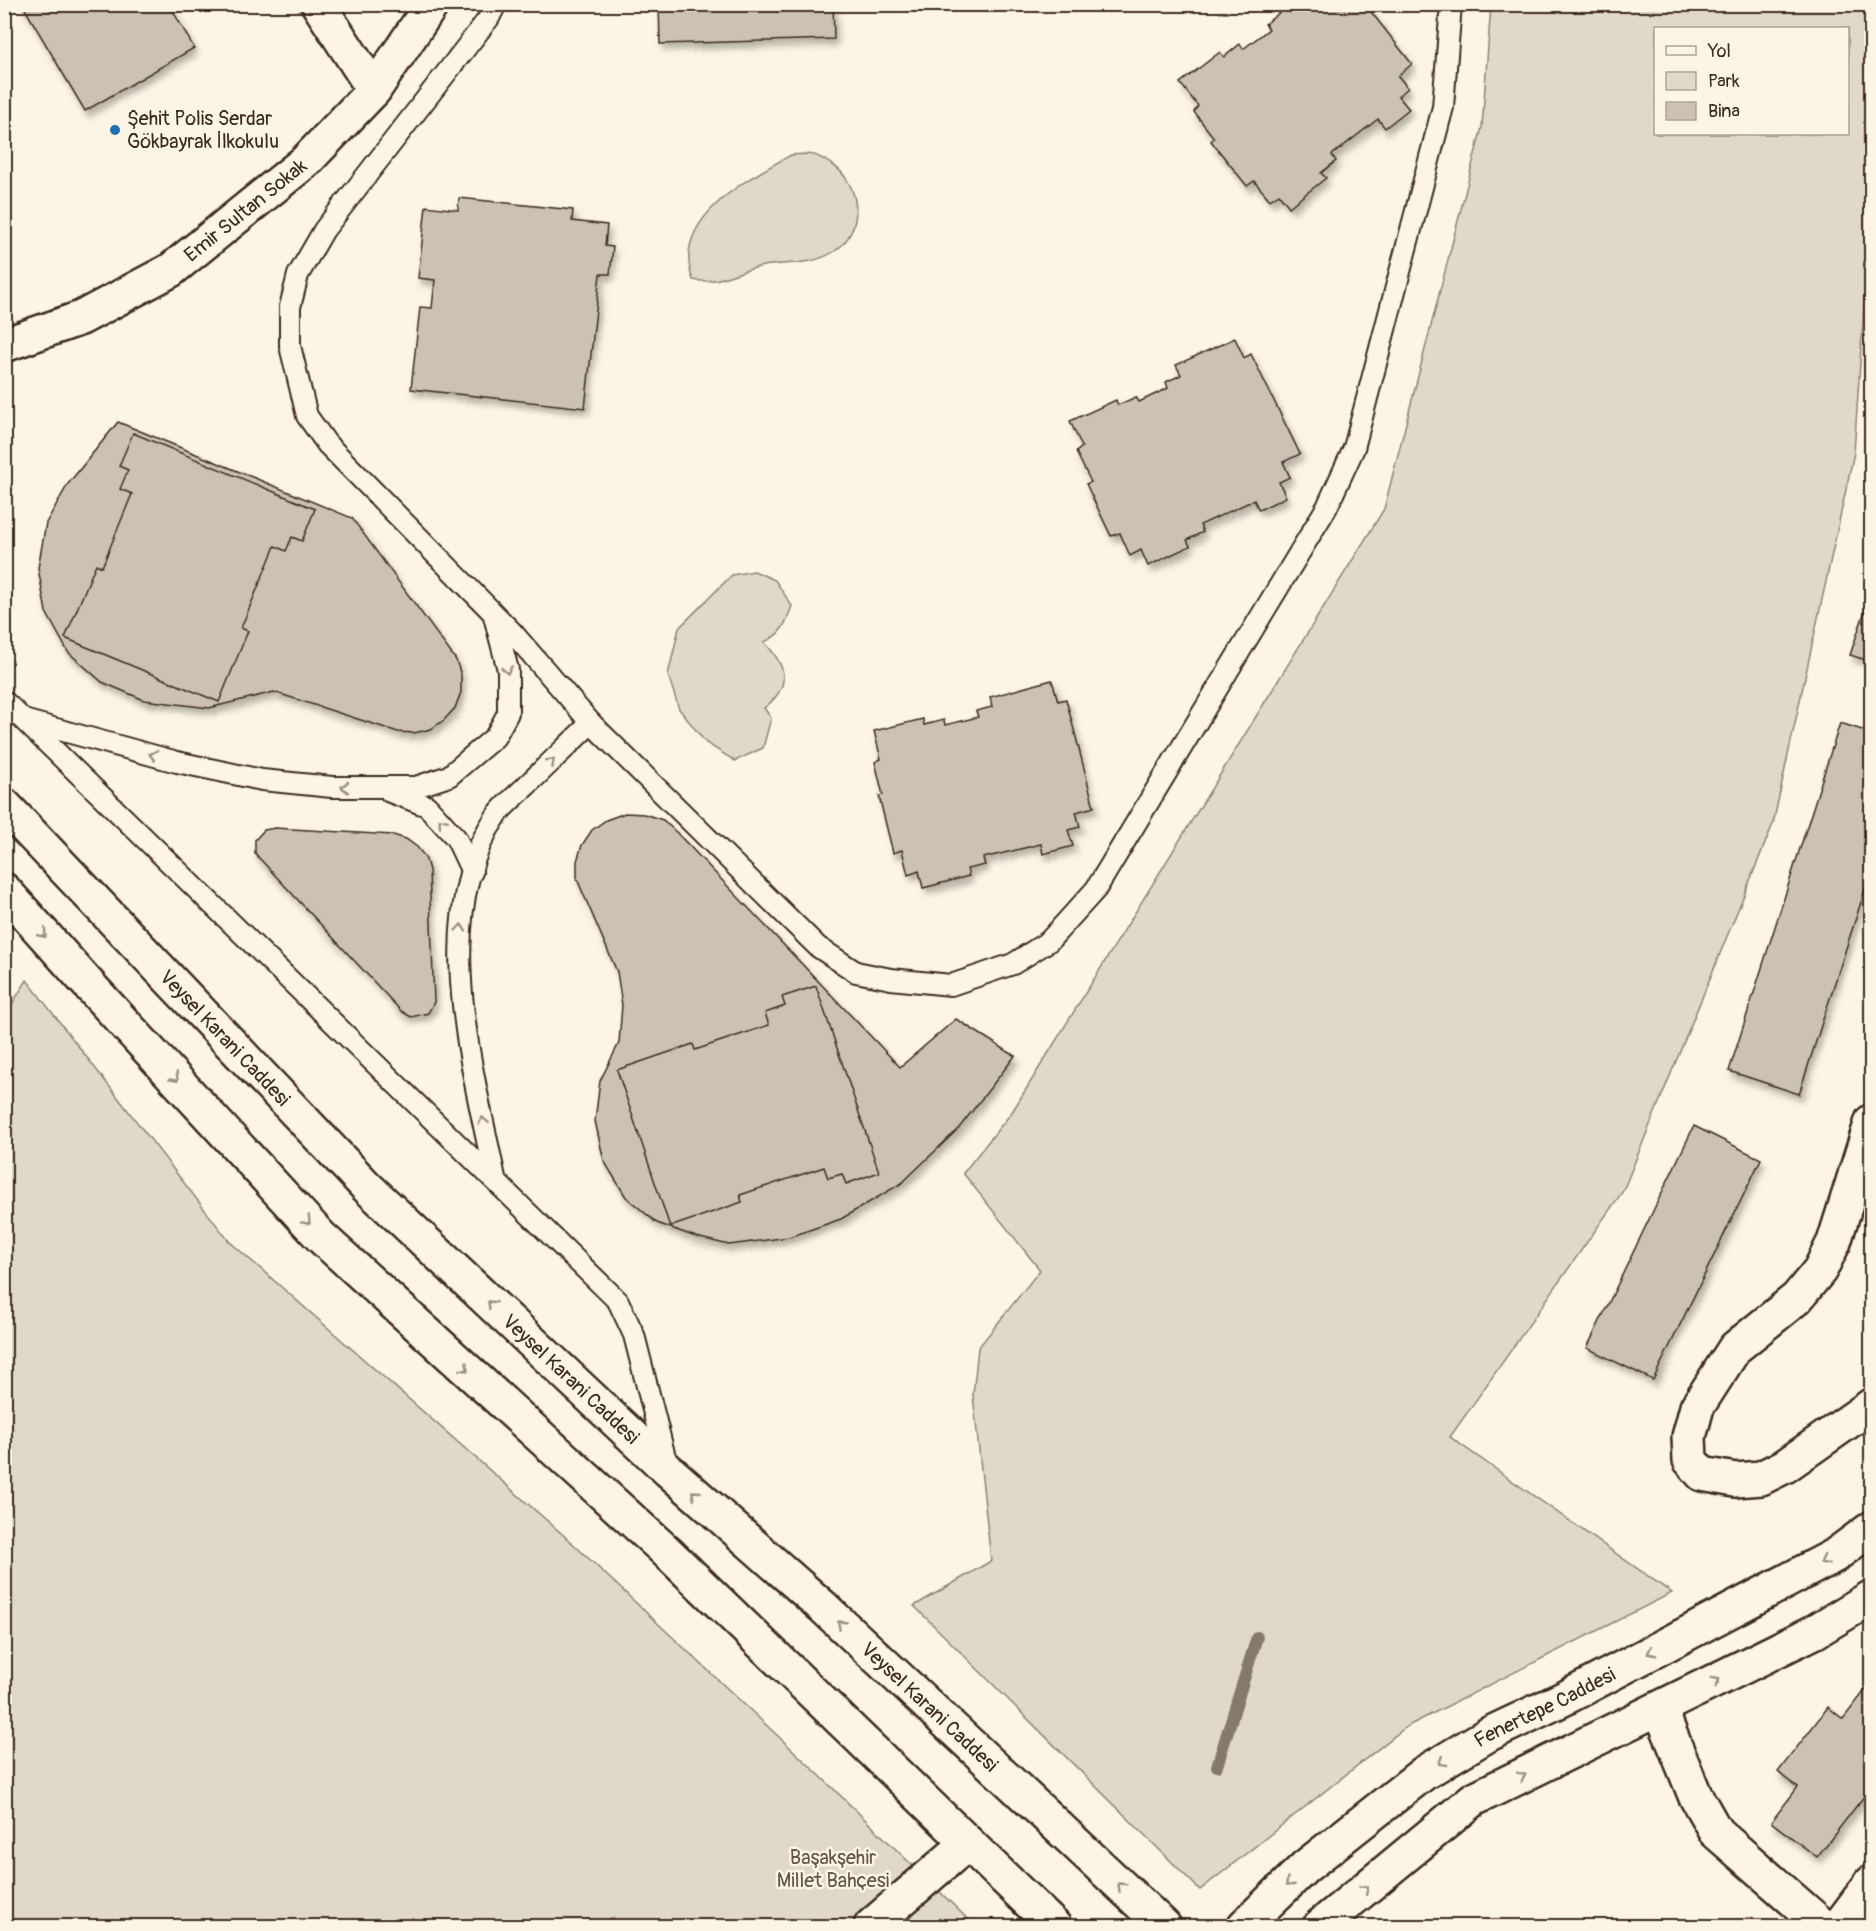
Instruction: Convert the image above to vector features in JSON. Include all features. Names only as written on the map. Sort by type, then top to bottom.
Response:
[{"type":"street","points":[[318,4],[374,90]]},
{"type":"street","name":"Emir Sultan Sokak","points":[[4,345],[81,318],[171,270],[306,161],[374,90],[432,4]]},
{"type":"street","name":"Veysel Karani Caddesi","points":[[4,805],[367,1187],[668,1470],[822,1606],[1164,1926]]},
{"type":"street","points":[[4,890],[321,1237],[667,1552],[1054,1926]]},
{"type":"street","points":[[1868,1421],[1761,1478],[1735,1480],[1702,1474],[1690,1460],[1689,1437],[1697,1407],[1735,1348],[1797,1298],[1820,1270],[1834,1242],[1872,1121]]},
{"type":"street","name":"Fenertepe Caddesi","points":[[1244,1926],[1305,1867],[1424,1773],[1489,1734],[1575,1693],[1834,1556],[1872,1528]]},
{"type":"street","points":[[1320,1926],[1474,1799],[1814,1632],[1872,1597]]},
{"type":"street","points":[[1660,1709],[1695,1795],[1716,1832],[1823,1926]]},
{"type":"street","points":[[871,1926],[968,1843]]},
{"type":"street","points":[[1839,1926],[1872,1882]]},
{"type":"lane","points":[[496,4],[489,18],[324,230],[297,275],[290,307],[290,346],[307,416],[327,444],[493,613],[591,723],[818,947],[856,972],[891,979],[951,985],[1013,964],[1049,941],[1096,888],[1327,507],[1354,448],[1443,107],[1451,4]]},
{"type":"lane","points":[[24,720],[177,762],[262,780],[332,788],[416,788],[449,776],[495,737],[508,713],[508,670],[493,613]]},
{"type":"lane","points":[[4,701],[495,1178],[618,1301],[634,1335],[668,1470]]},
{"type":"lane","points":[[495,1178],[467,1041],[460,974],[464,894],[480,848],[497,814],[591,723]]},
{"type":"lane","points":[[379,788],[427,806],[456,838],[472,872]]},
{"type":"green space","points":[[1491,5],[1871,5],[1871,201],[1854,453],[1773,824],[1623,1191],[1450,1437],[1672,1593],[1406,1727],[1200,1890],[914,1606],[991,1561],[973,1395],[978,1348],[1040,1270],[963,1173],[1012,1112],[1384,509],[1482,127]]},
{"type":"green space","points":[[791,155],[818,156],[840,171],[848,182],[856,206],[852,231],[845,242],[835,251],[818,259],[764,266],[720,279],[693,280],[689,258],[692,238],[702,220],[735,189]]},
{"type":"green space","points":[[754,571],[775,580],[792,606],[779,632],[764,642],[781,667],[783,684],[773,700],[764,708],[771,718],[763,748],[735,761],[706,743],[679,709],[668,675],[679,628],[732,575]]},
{"type":"green space","name":"Başakşehir Millet Bahçesi","points":[[27,980],[229,1241],[569,1540],[812,1768],[975,1926],[5,1926],[4,1017]]},
{"type":"building","points":[[22,4],[169,4],[194,48],[85,111]]},
{"type":"building","points":[[659,4],[833,4],[834,39],[660,44]]},
{"type":"building","points":[[1274,4],[1365,4],[1412,64],[1398,76],[1408,88],[1398,96],[1409,109],[1385,128],[1378,119],[1332,155],[1336,161],[1321,173],[1326,178],[1289,207],[1279,194],[1270,200],[1254,181],[1247,186],[1211,141],[1214,138],[1194,112],[1198,106],[1180,83],[1220,52],[1224,57],[1240,44],[1243,49],[1269,29],[1265,24],[1279,13]]},
{"type":"building","points":[[459,198],[573,210],[572,221],[607,225],[605,246],[613,247],[610,274],[600,274],[585,408],[411,389],[420,307],[432,308],[435,280],[418,278],[426,206],[458,210]]},
{"type":"building","points":[[1235,338],[1244,358],[1251,354],[1300,454],[1283,462],[1290,477],[1279,482],[1286,497],[1259,510],[1254,500],[1200,525],[1203,532],[1187,540],[1190,546],[1148,566],[1141,550],[1130,556],[1120,533],[1111,536],[1086,484],[1091,482],[1076,452],[1082,447],[1070,421],[1116,400],[1118,405],[1136,397],[1139,402],[1168,388],[1166,382],[1181,375],[1176,365]]},
{"type":"building","points":[[118,422],[352,518],[456,660],[461,675],[461,692],[455,708],[431,729],[414,733],[398,732],[274,692],[209,708],[144,700],[102,682],[68,652],[46,612],[38,568],[46,523],[68,484]]},
{"type":"building","points":[[133,433],[315,509],[302,541],[292,537],[286,551],[275,546],[241,628],[248,631],[219,702],[65,638],[96,564],[102,567],[132,494],[120,489],[128,470],[119,466]]},
{"type":"building","points":[[1872,590],[1872,662],[1850,655]]},
{"type":"building","points":[[1052,680],[1058,701],[1066,699],[1094,807],[1076,812],[1080,827],[1068,830],[1073,846],[1043,854],[1041,844],[983,858],[985,865],[967,869],[969,876],[923,888],[919,871],[908,875],[902,850],[893,853],[879,796],[883,795],[875,762],[881,759],[874,731],[923,719],[924,725],[944,720],[945,725],[978,717],[976,711],[992,707],[990,697]]},
{"type":"building","points":[[1840,723],[1872,733],[1872,868],[1799,1094],[1729,1071]]},
{"type":"building","points":[[625,813],[644,814],[663,820],[900,1067],[956,1019],[1015,1056],[959,1128],[902,1183],[841,1219],[789,1237],[729,1245],[696,1237],[657,1223],[626,1197],[604,1161],[595,1121],[600,1081],[619,1043],[622,1005],[617,972],[577,879],[577,861],[582,845],[592,830],[606,820]]},
{"type":"building","points":[[275,828],[393,835],[406,839],[417,847],[425,857],[429,870],[434,1002],[428,1013],[411,1017],[401,1011],[259,858],[255,853],[255,840],[264,830]]},
{"type":"building","points":[[816,986],[879,1172],[846,1184],[842,1174],[828,1178],[824,1167],[740,1195],[742,1202],[670,1227],[617,1070],[693,1044],[695,1050],[769,1025],[765,1013],[785,1006],[782,997]]},
{"type":"building","points":[[1694,1126],[1761,1159],[1653,1380],[1587,1348]]},
{"type":"building","points":[[1867,1688],[1872,1692],[1872,1786],[1817,1857],[1771,1822],[1798,1787],[1778,1772],[1828,1707],[1843,1719]]},
{"type":"waterway","points":[[1217,1766],[1257,1637]]},
{"type":"place","name":"Şehit Polis Serdar Gökbayrak İlkokulu","points":[[115,130]]}]
